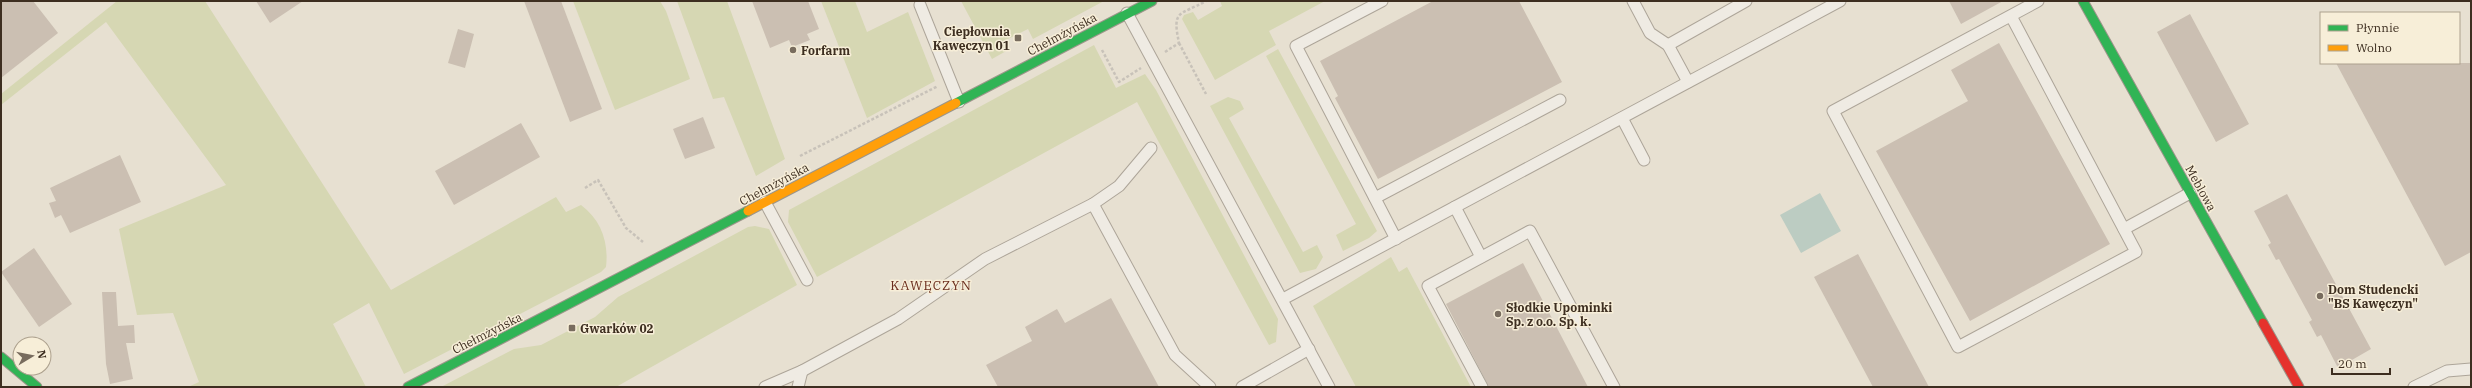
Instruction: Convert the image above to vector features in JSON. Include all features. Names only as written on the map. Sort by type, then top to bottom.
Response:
[{"type":"street","name":"Chełmżyńska","points":[[408,387],[1152,1]]},
{"type":"street","name":"Meblowa","points":[[2083,1],[2299,387]]},
{"type":"street","points":[[1,357],[37,387]]},
{"type":"lane","points":[[1382,1],[1296,46],[1396,238]]},
{"type":"lane","points":[[1633,1],[1650,33],[1668,45],[1688,82]]},
{"type":"lane","points":[[1668,45],[1746,1]]},
{"type":"lane","points":[[1283,299],[1840,1]]},
{"type":"lane","points":[[2011,16],[2136,252],[1958,347],[1833,111],[2038,1]]},
{"type":"lane","points":[[920,5],[959,102]]},
{"type":"lane","points":[[1127,13],[1283,299],[1329,387]]},
{"type":"lane","points":[[1375,198],[1560,100]]},
{"type":"lane","points":[[1622,118],[1644,160]]},
{"type":"lane","points":[[765,387],[802,371],[898,319],[985,259],[1093,204],[1119,186],[1151,148]]},
{"type":"lane","points":[[2124,229],[2190,193]]},
{"type":"lane","points":[[765,202],[807,280]]},
{"type":"lane","points":[[1093,204],[1175,355],[1210,387]]},
{"type":"lane","points":[[1454,207],[1481,257]]},
{"type":"lane","points":[[1482,387],[1428,286],[1530,231],[1614,387]]},
{"type":"lane","points":[[1242,387],[1309,349]]},
{"type":"lane","points":[[2414,387],[2447,371],[2471,369]]},
{"type":"lane","points":[[798,387],[802,371]]},
{"type":"path","points":[[1179,44],[1206,94]]},
{"type":"green space","points":[[117,1],[205,1],[391,290],[556,197],[566,212],[581,205],[594,218],[605,240],[607,258],[606,267],[601,272],[404,374],[369,303],[333,324],[366,387],[188,387],[199,382],[173,313],[137,315],[119,229],[226,185],[106,22],[1,105],[1,94]]},
{"type":"green space","points":[[573,1],[660,1],[666,11],[690,79],[615,110]]},
{"type":"green space","points":[[677,1],[727,1],[785,159],[756,176],[724,97],[713,99]]},
{"type":"green space","points":[[821,1],[855,1],[867,32],[908,12],[935,81],[867,118]]},
{"type":"green space","points":[[961,1],[1104,1],[1033,39],[1028,29],[1006,40],[1008,50],[992,59]]},
{"type":"green space","points":[[1220,1],[1325,1],[1269,31],[1276,45],[1215,80],[1182,19],[1184,15],[1193,12],[1198,20],[1222,6]]},
{"type":"green space","points":[[1094,45],[1116,88],[1145,74],[1156,90],[1278,319],[1276,342],[1269,345],[1137,102],[817,277],[788,222],[789,210]]},
{"type":"green space","points":[[1278,49],[1377,231],[1369,238],[1343,251],[1336,235],[1356,224],[1266,56]]},
{"type":"green space","points":[[1228,97],[1240,101],[1244,109],[1229,118],[1303,252],[1317,245],[1323,257],[1316,269],[1300,273],[1210,106]]},
{"type":"green space","points":[[755,226],[769,229],[797,285],[616,387],[441,387],[514,349],[541,345],[595,317],[618,297],[748,227]]},
{"type":"green space","points":[[1391,257],[1399,272],[1407,267],[1471,387],[1356,387],[1313,306]]},
{"type":"shaded area","points":[[1820,193],[1841,231],[1801,253],[1780,215]]},
{"type":"building","points":[[1,1],[33,1],[58,33],[1,78]]},
{"type":"building","points":[[256,1],[303,1],[270,23]]},
{"type":"building","points":[[524,1],[561,1],[602,109],[570,122]]},
{"type":"building","points":[[752,1],[808,1],[819,29],[807,34],[810,40],[792,47],[789,40],[770,48]]},
{"type":"building","points":[[1433,1],[1519,1],[1562,82],[1378,179],[1335,98],[1338,96],[1320,61]]},
{"type":"building","points":[[1949,1],[2003,1],[1961,24]]},
{"type":"building","points":[[2190,14],[2249,124],[2216,142],[2157,32]]},
{"type":"building","points":[[458,29],[474,34],[465,68],[448,63]]},
{"type":"building","points":[[1999,43],[2110,244],[1970,321],[1876,151],[1968,101],[1951,70]]},
{"type":"building","points":[[2471,63],[2471,252],[2445,266],[2337,64]]},
{"type":"building","points":[[703,117],[715,148],[685,159],[673,129]]},
{"type":"building","points":[[521,123],[540,157],[454,205],[435,171]]},
{"type":"building","points":[[120,155],[141,202],[70,233],[61,215],[55,218],[49,203],[56,201],[50,188]]},
{"type":"building","points":[[2287,194],[2371,349],[2338,368],[2321,335],[2317,337],[2309,322],[2312,320],[2279,259],[2276,260],[2268,245],[2271,243],[2254,211]]},
{"type":"building","points":[[34,248],[72,304],[39,327],[1,272]]},
{"type":"building","points":[[1858,254],[1929,387],[1873,387],[1814,277]]},
{"type":"building","points":[[1523,263],[1588,387],[1489,387],[1446,304]]},
{"type":"building","points":[[102,292],[116,292],[118,326],[134,325],[135,343],[126,343],[133,379],[110,384],[106,364]]},
{"type":"building","points":[[1111,298],[1159,387],[998,387],[986,365],[1032,341],[1025,327],[1057,309],[1065,323]]},
{"type":"traffic: fast","points":[[956,103],[1152,1]]},
{"type":"traffic: fast","points":[[2083,1],[2263,323]]},
{"type":"traffic: fast","points":[[408,387],[748,211]]},
{"type":"traffic: fast","points":[[1,357],[37,387]]},
{"type":"traffic: slow","points":[[748,211],[956,103]]},
{"type":"traffic: jam","points":[[2263,323],[2299,387]]},
{"type":"place","name":"Ciepłownia Kawęczyn 01","points":[[1018,38]]},
{"type":"place","name":"Forfarm","points":[[793,50]]},
{"type":"place","name":"Dom Studencki \"BS Kawęczyn\"","points":[[2320,296]]},
{"type":"place","name":"Słodkie Upominki Sp. z o.o. Sp. k.","points":[[1498,314]]},
{"type":"place","name":"Gwarków 02","points":[[572,328]]},
{"type":"district","name":"KAWĘCZYN","points":[[931,285]]}]
